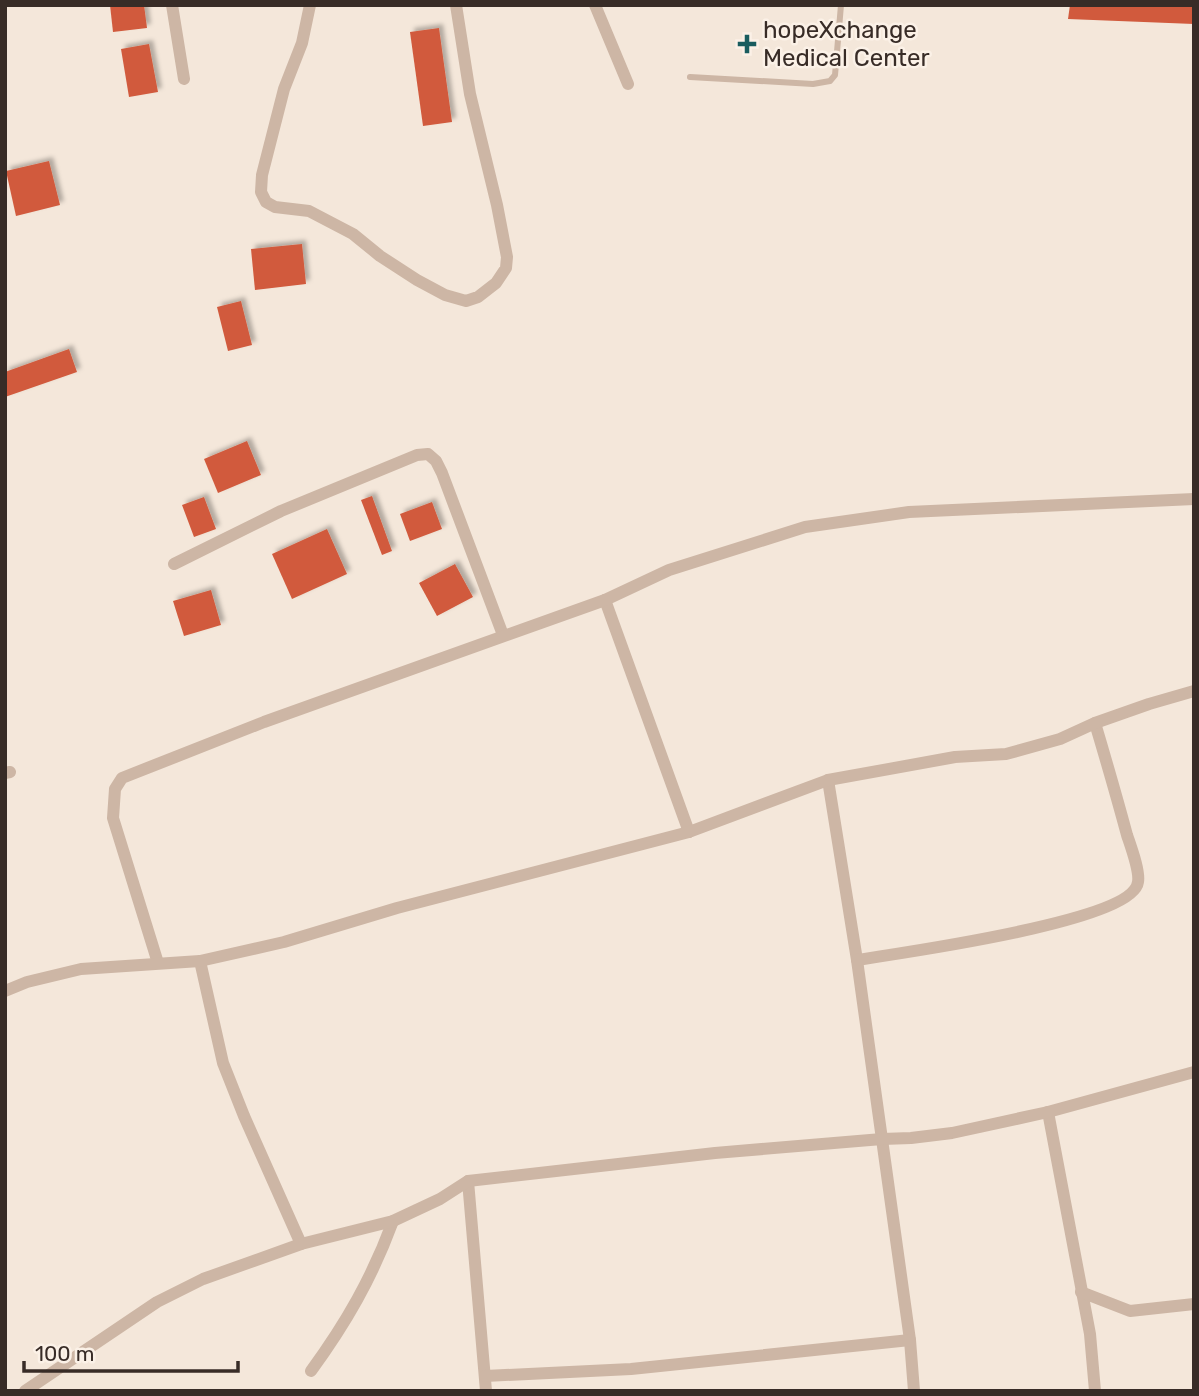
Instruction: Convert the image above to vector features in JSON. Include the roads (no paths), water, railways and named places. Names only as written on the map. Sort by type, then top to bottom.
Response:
[{"type":"street","points":[[172,5],[184,79]]},
{"type":"street","points":[[310,5],[302,43],[284,89],[262,175],[261,192],[266,202],[275,207],[309,211],[353,234],[416,280],[444,295],[466,301],[478,297],[496,283],[506,268],[507,257],[470,94],[456,5]]},
{"type":"street","points":[[595,5],[628,84]]},
{"type":"street","points":[[174,564],[281,511],[417,455],[428,454],[436,461],[442,473],[503,635]]},
{"type":"street","points":[[158,962],[113,818],[115,789],[122,778],[264,722],[605,600],[669,570],[805,527],[909,512],[1194,499]]},
{"type":"street","points":[[605,600],[689,832]]},
{"type":"street","points":[[5,990],[80,969],[200,961],[284,942],[397,908],[689,832],[828,780],[955,757],[1006,754],[1060,739],[1095,723],[1194,691]]},
{"type":"street","points":[[857,960],[1037,929],[1104,908],[1132,895],[1138,882],[1133,853],[1095,723]]},
{"type":"street","points":[[828,780],[857,960],[910,1340],[914,1391]]},
{"type":"street","points":[[200,961],[223,1063],[301,1244]]},
{"type":"street","points":[[25,1391],[157,1302],[203,1279],[301,1244],[393,1222],[440,1199],[468,1181],[702,1154],[911,1139],[952,1133],[1048,1112],[1194,1072]]},
{"type":"street","points":[[1048,1112],[1090,1334],[1096,1391]]},
{"type":"street","points":[[468,1181],[486,1391]]},
{"type":"street","points":[[311,1371],[372,1275],[393,1222]]},
{"type":"street","points":[[1082,1292],[1130,1311],[1194,1304]]},
{"type":"street","points":[[485,1376],[631,1368],[910,1340]]},
{"type":"lane","points":[[690,77],[813,84],[830,81],[835,75],[841,5]]},
{"type":"place","name":"hopeXchange Medical Center","points":[[747,44]]}]
